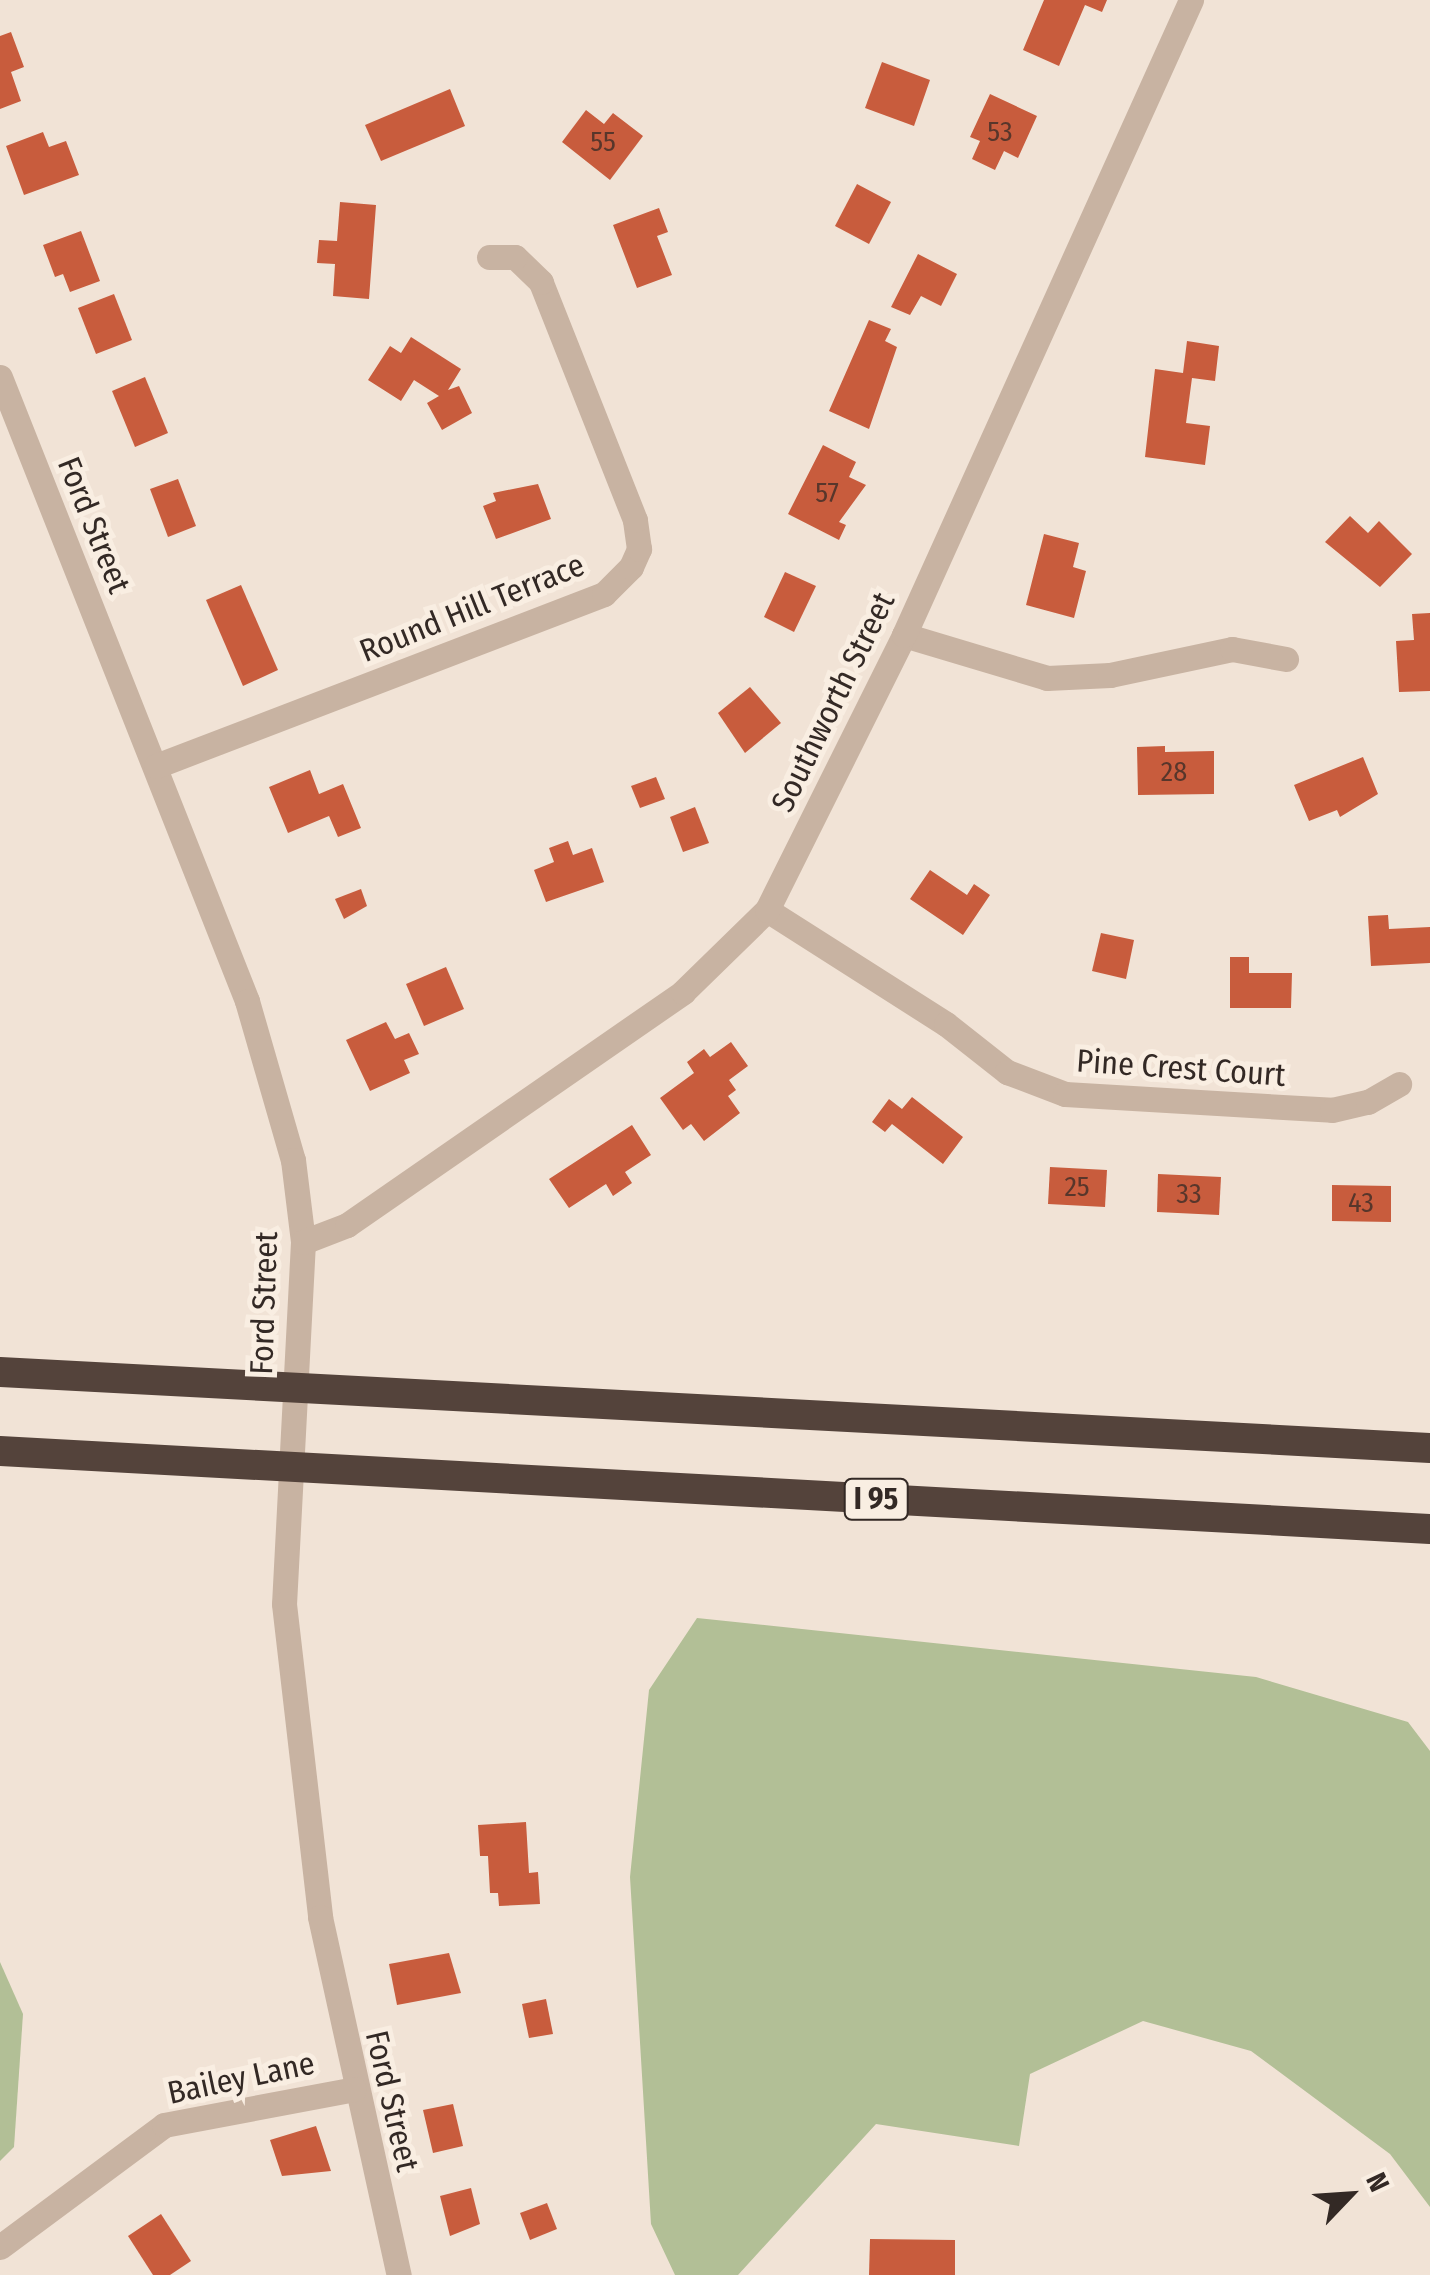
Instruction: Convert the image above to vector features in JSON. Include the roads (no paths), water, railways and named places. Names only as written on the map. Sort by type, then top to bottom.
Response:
[{"type":"highway","points":[[0,1372],[1430,1448]]},
{"type":"highway","name":"I 95","points":[[0,1451],[1430,1530]]},
{"type":"street","name":"Southworth Street","points":[[303,1242],[346,1225],[683,992],[766,910],[904,636],[1190,0]]},
{"type":"street","name":"Round Hill Terrace","points":[[156,766],[604,594],[631,567],[639,549],[635,520],[541,282],[515,258],[490,257]]},
{"type":"street","name":"Ford Street","points":[[0,378],[156,766],[276,1086],[303,1242],[284,1604],[320,1917],[354,2089],[399,2275]]},
{"type":"street","points":[[904,636],[1047,678],[1110,676],[1232,650],[1286,659]]},
{"type":"street","name":"Pine Crest Court","points":[[766,910],[946,1024],[1007,1072],[1065,1094],[1332,1110],[1368,1102],[1399,1084]]},
{"type":"street","name":"Bailey Lane","points":[[0,2247],[164,2125],[354,2089]]}]
